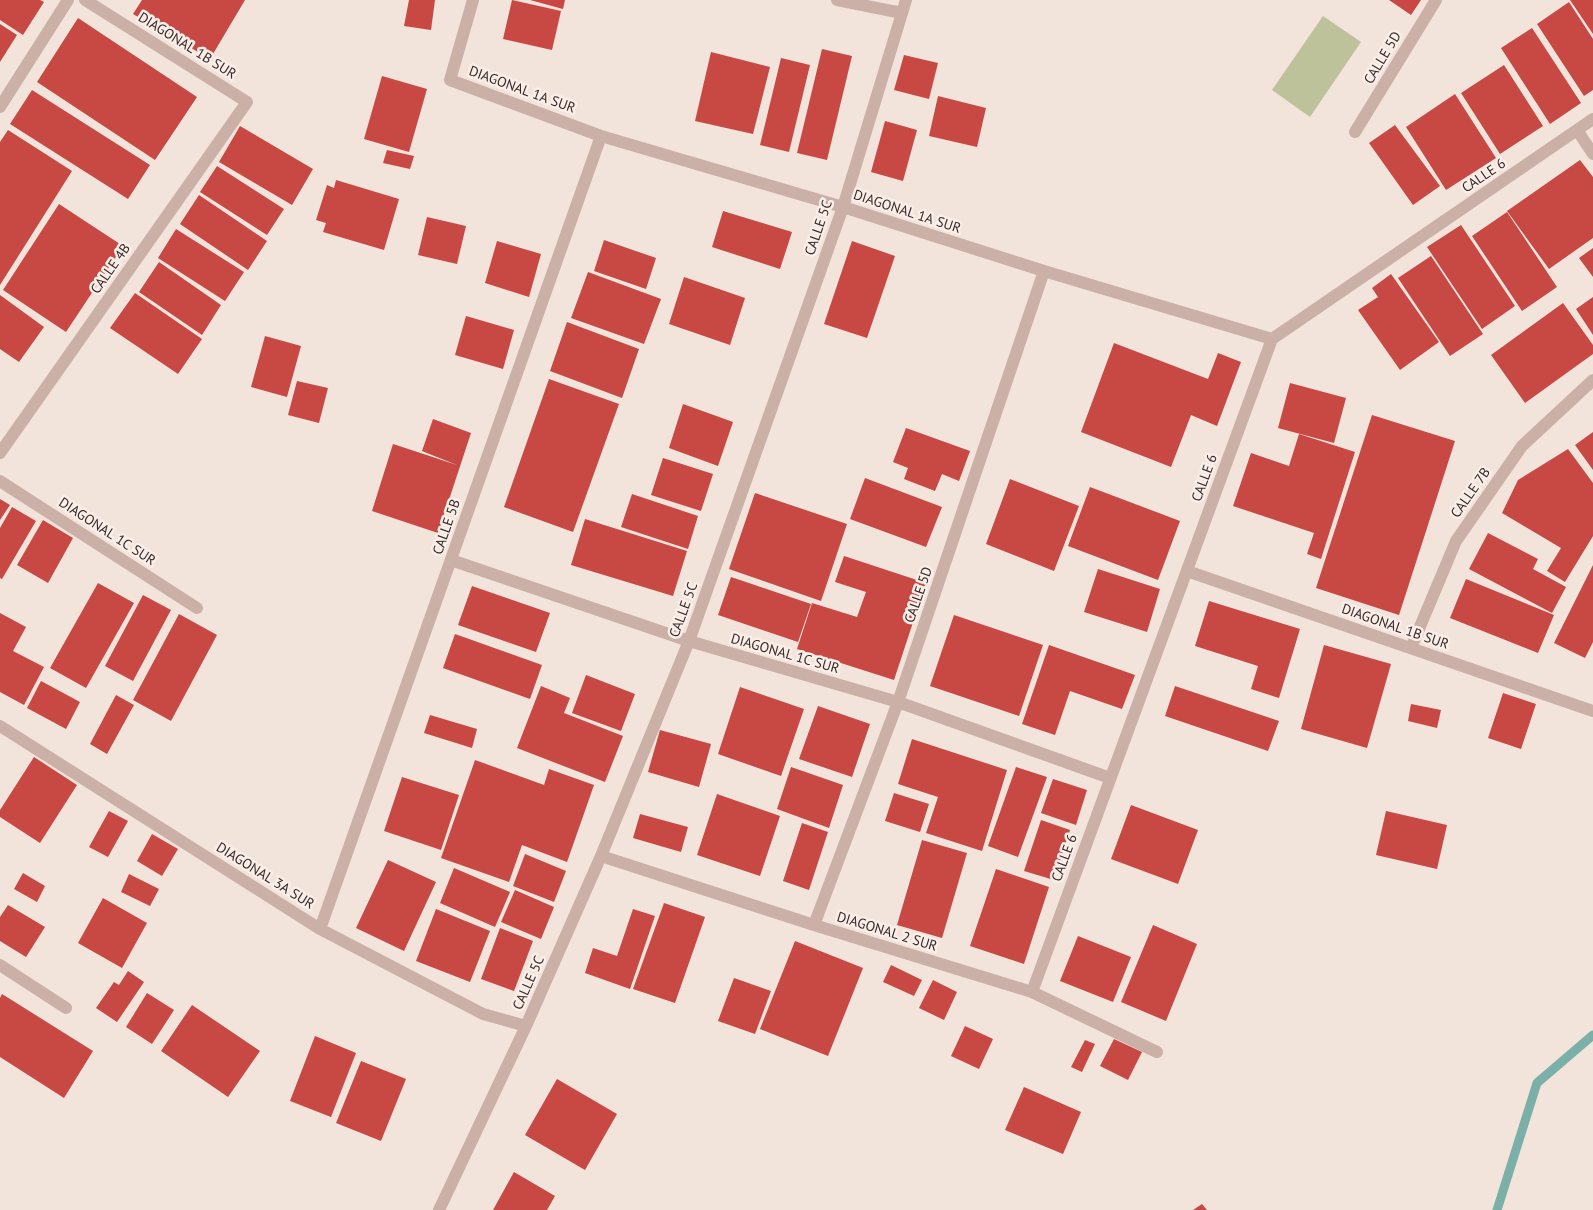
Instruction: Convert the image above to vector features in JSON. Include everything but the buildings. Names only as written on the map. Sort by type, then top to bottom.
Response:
[{"type":"street","points":[[0,107],[68,0]]},
{"type":"street","name":"DIAGONAL 1B SUR","points":[[85,0],[247,102]]},
{"type":"street","name":"DIAGONAL 1A SUR","points":[[473,0],[450,80],[601,136],[843,207],[1044,271],[1272,339]]},
{"type":"street","points":[[836,0],[902,13]]},
{"type":"street","name":"CALLE 5C","points":[[439,1210],[526,1026],[601,856],[689,641],[843,207],[906,0]]},
{"type":"street","name":"CALLE 5D","points":[[1355,132],[1436,0]]},
{"type":"street","name":"CALLE 4B","points":[[0,453],[247,102]]},
{"type":"street","name":"CALLE 6","points":[[1032,992],[1272,339],[1593,119]]},
{"type":"street","points":[[1577,130],[1593,154]]},
{"type":"street","name":"CALLE 5B","points":[[320,929],[601,136]]},
{"type":"street","name":"CALLE 5D","points":[[814,925],[898,702],[1044,271]]},
{"type":"street","name":"CALLE 7B","points":[[1411,648],[1456,541],[1522,446],[1593,380]]},
{"type":"street","name":"DIAGONAL 1C SUR","points":[[0,481],[197,608]]},
{"type":"street","name":"DIAGONAL 1C SUR","points":[[452,560],[689,641],[898,702],[1110,778]]},
{"type":"street","name":"DIAGONAL 1B SUR","points":[[1187,571],[1593,711]]},
{"type":"street","name":"DIAGONAL 3A SUR","points":[[0,726],[320,929],[483,1014],[526,1026]]},
{"type":"street","name":"DIAGONAL 2 SUR","points":[[601,856],[814,925],[1032,992],[1158,1052]]},
{"type":"street","points":[[0,965],[66,1008]]},
{"type":"green space","points":[[1323,16],[1361,42],[1310,117],[1272,90]]},
{"type":"waterway","points":[[1497,1210],[1537,1083],[1593,1035]]}]
